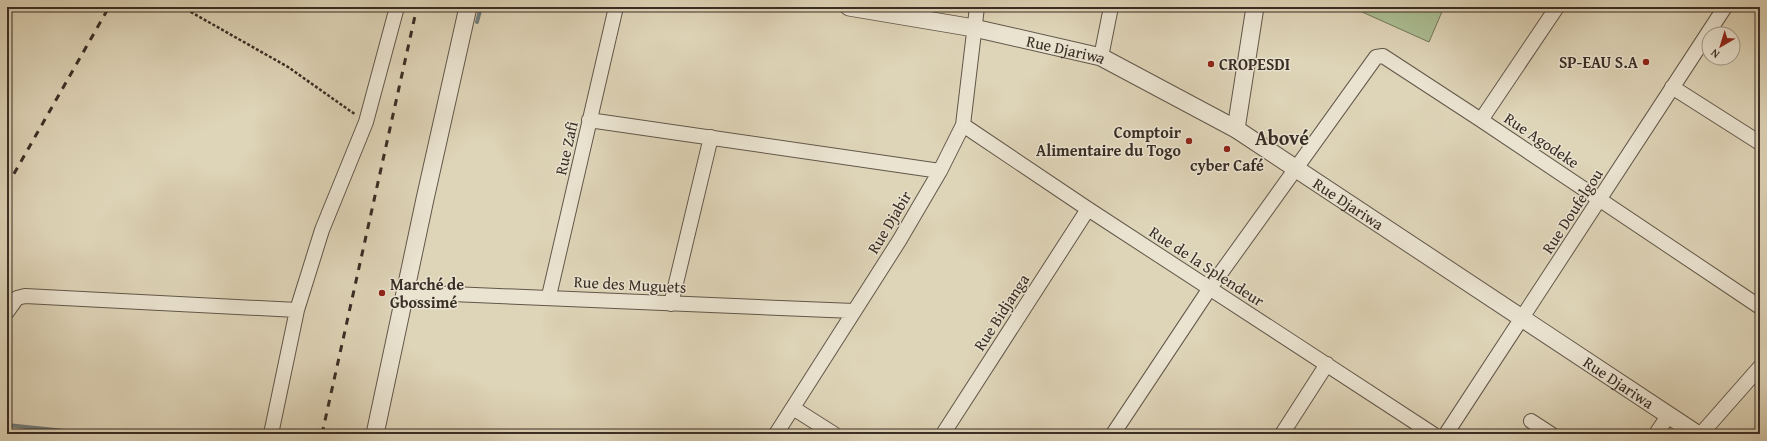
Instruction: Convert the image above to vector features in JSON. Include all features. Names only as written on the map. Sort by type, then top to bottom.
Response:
[{"type":"street","points":[[271,434],[298,310],[322,230],[366,122],[397,7]]},
{"type":"street","points":[[375,434],[468,7]]},
{"type":"street","name":"Rue Zafi","points":[[549,296],[616,7]]},
{"type":"street","name":"Rue Djariwa","points":[[849,7],[974,28],[1101,57],[1236,129],[1697,434]]},
{"type":"street","name":"Rue Djabir","points":[[776,434],[899,241],[940,170],[963,124],[977,7]]},
{"type":"street","points":[[1101,57],[1110,7]]},
{"type":"street","points":[[1236,129],[1254,7]]},
{"type":"street","points":[[1481,120],[1557,7]]},
{"type":"street","name":"Rue Doufelgou","points":[[1446,434],[1600,200],[1672,87],[1726,7]]},
{"type":"street","name":"Rue Agodeke","points":[[1296,169],[1376,57],[1383,56],[1760,307]]},
{"type":"street","points":[[1672,87],[1760,143]]},
{"type":"street","points":[[589,120],[940,170]]},
{"type":"street","name":"Rue de la Splendeur","points":[[963,124],[1088,209],[1433,434]]},
{"type":"street","points":[[671,304],[711,137]]},
{"type":"street","points":[[1113,434],[1210,288],[1296,169]]},
{"type":"street","name":"Rue Bidjanga","points":[[943,434],[1088,209]]},
{"type":"street","name":"Rue des Muguets","points":[[405,292],[549,296],[671,304],[854,311]]},
{"type":"street","points":[[7,312],[17,298],[25,296],[298,310]]},
{"type":"street","points":[[1282,434],[1327,364]]},
{"type":"street","points":[[1700,434],[1760,367]]},
{"type":"street","points":[[793,408],[834,434]]},
{"type":"street","points":[[1656,434],[1668,416]]},
{"type":"street","points":[[1531,421],[1551,434]]},
{"type":"path","points":[[182,7],[288,67],[366,122]]},
{"type":"green space","points":[[1351,7],[1444,7],[1429,42]]},
{"type":"waterway","points":[[477,22],[481,7]]},
{"type":"waterway","points":[[7,425],[75,432],[172,434]]},
{"type":"railway","points":[[7,186],[109,7]]},
{"type":"railway","points":[[322,434],[417,7]]},
{"type":"place","name":"SP-EAU S.A","points":[[1646,62]]},
{"type":"place","name":"CROPESDI","points":[[1211,64]]},
{"type":"place","name":"Comptoir Alimentaire du Togo","points":[[1189,141]]},
{"type":"place","name":"cyber Café","points":[[1227,149]]},
{"type":"place","name":"Marché de Gbossimé","points":[[382,293]]},
{"type":"district","name":"Abové","points":[[1282,138]]}]
